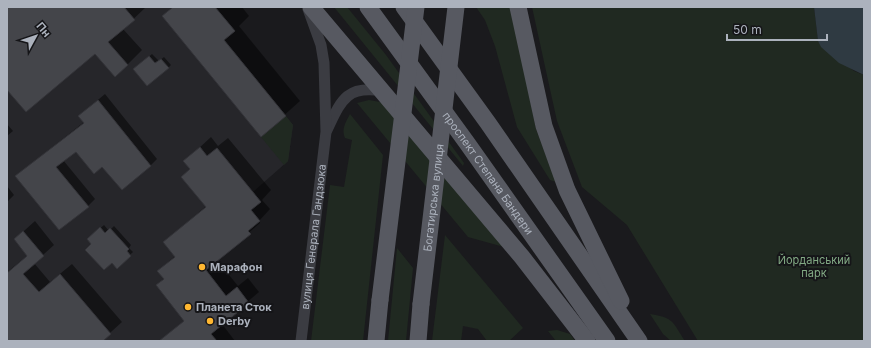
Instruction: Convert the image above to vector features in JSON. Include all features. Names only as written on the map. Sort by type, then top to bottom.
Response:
[{"type":"main road","points":[[311,7],[522,257],[587,341]]},
{"type":"main road","name":"проспект Степана Бандери","points":[[368,7],[467,143],[607,341]]},
{"type":"main road","points":[[404,7],[488,123],[640,341]]},
{"type":"main road","points":[[376,341],[416,7]]},
{"type":"main road","name":"Богатирська вулиця","points":[[418,341],[456,7]]},
{"type":"main road","points":[[518,7],[544,126],[567,190],[640,341]]},
{"type":"street","name":"вулиця Генерала Гандзюка","points":[[301,341],[326,132],[324,63],[321,45],[307,7]]},
{"type":"street","name":"вулиця Генерала Гандзюка","points":[[326,132],[339,105],[348,95],[366,89],[382,91]]},
{"type":"shaded area","points":[[7,7],[215,7],[235,31],[224,41],[293,125],[288,161],[253,192],[261,202],[251,210],[260,221],[248,230],[251,234],[206,270],[226,296],[237,287],[249,303],[211,334],[217,341],[7,341]]},
{"type":"shaded area","points":[[814,7],[864,7],[864,75],[839,63],[821,47],[818,41]]},
{"type":"green space","points":[[334,7],[347,7],[386,55],[464,163],[463,166]]},
{"type":"green space","points":[[476,7],[511,7],[536,129],[556,182],[550,180],[517,127],[495,46],[485,20]]},
{"type":"green space","name":"Йорданський парк","points":[[532,7],[814,7],[818,41],[854,71],[864,75],[864,341],[698,341],[627,225],[582,187],[557,121]]},
{"type":"green space","points":[[369,100],[380,102],[387,107],[504,247],[468,237],[357,103]]},
{"type":"green space","points":[[350,114],[383,155],[363,341],[311,341],[330,185],[344,187],[352,140],[345,138],[344,129]]},
{"type":"green space","points":[[286,116],[293,125],[288,161],[284,165],[261,137]]},
{"type":"green space","points":[[445,235],[523,328],[509,341],[487,341],[478,329],[463,326],[461,341],[432,341]]},
{"type":"green space","points":[[397,248],[413,268],[406,341],[388,341]]},
{"type":"green space","points":[[650,314],[664,317],[672,322],[685,341],[671,341],[663,334]]},
{"type":"green space","points":[[557,330],[570,334],[575,341],[556,341],[548,331]]},
{"type":"building","points":[[7,7],[124,7],[135,20],[108,42],[128,65],[115,77],[95,54],[26,112],[7,90]]},
{"type":"building","points":[[173,7],[215,7],[235,31],[224,40],[286,116],[261,137],[162,16]]},
{"type":"building","points":[[149,56],[155,63],[161,59],[169,68],[147,86],[133,69]]},
{"type":"building","points":[[98,100],[151,166],[122,190],[102,167],[94,174],[76,152],[56,167],[89,207],[59,230],[15,176],[84,123],[78,116]]},
{"type":"building","points":[[200,147],[207,156],[217,148],[261,202],[251,210],[260,221],[248,231],[251,234],[206,270],[226,296],[237,287],[249,303],[211,334],[217,341],[159,341],[184,321],[156,285],[164,279],[157,271],[175,257],[163,242],[206,207],[181,177],[190,169],[183,161]]},
{"type":"building","points":[[100,227],[105,233],[110,228],[129,249],[127,251],[131,256],[117,269],[112,263],[104,270],[85,250],[91,244],[87,239]]},
{"type":"building","points":[[23,231],[44,256],[23,274],[39,292],[60,274],[111,334],[103,341],[7,341],[7,273],[27,256],[14,239]]},
{"type":"place","name":"Марафон","points":[[202,267]]},
{"type":"place","name":"Планета Сток","points":[[188,307]]},
{"type":"place","name":"Derby","points":[[210,321]]}]
